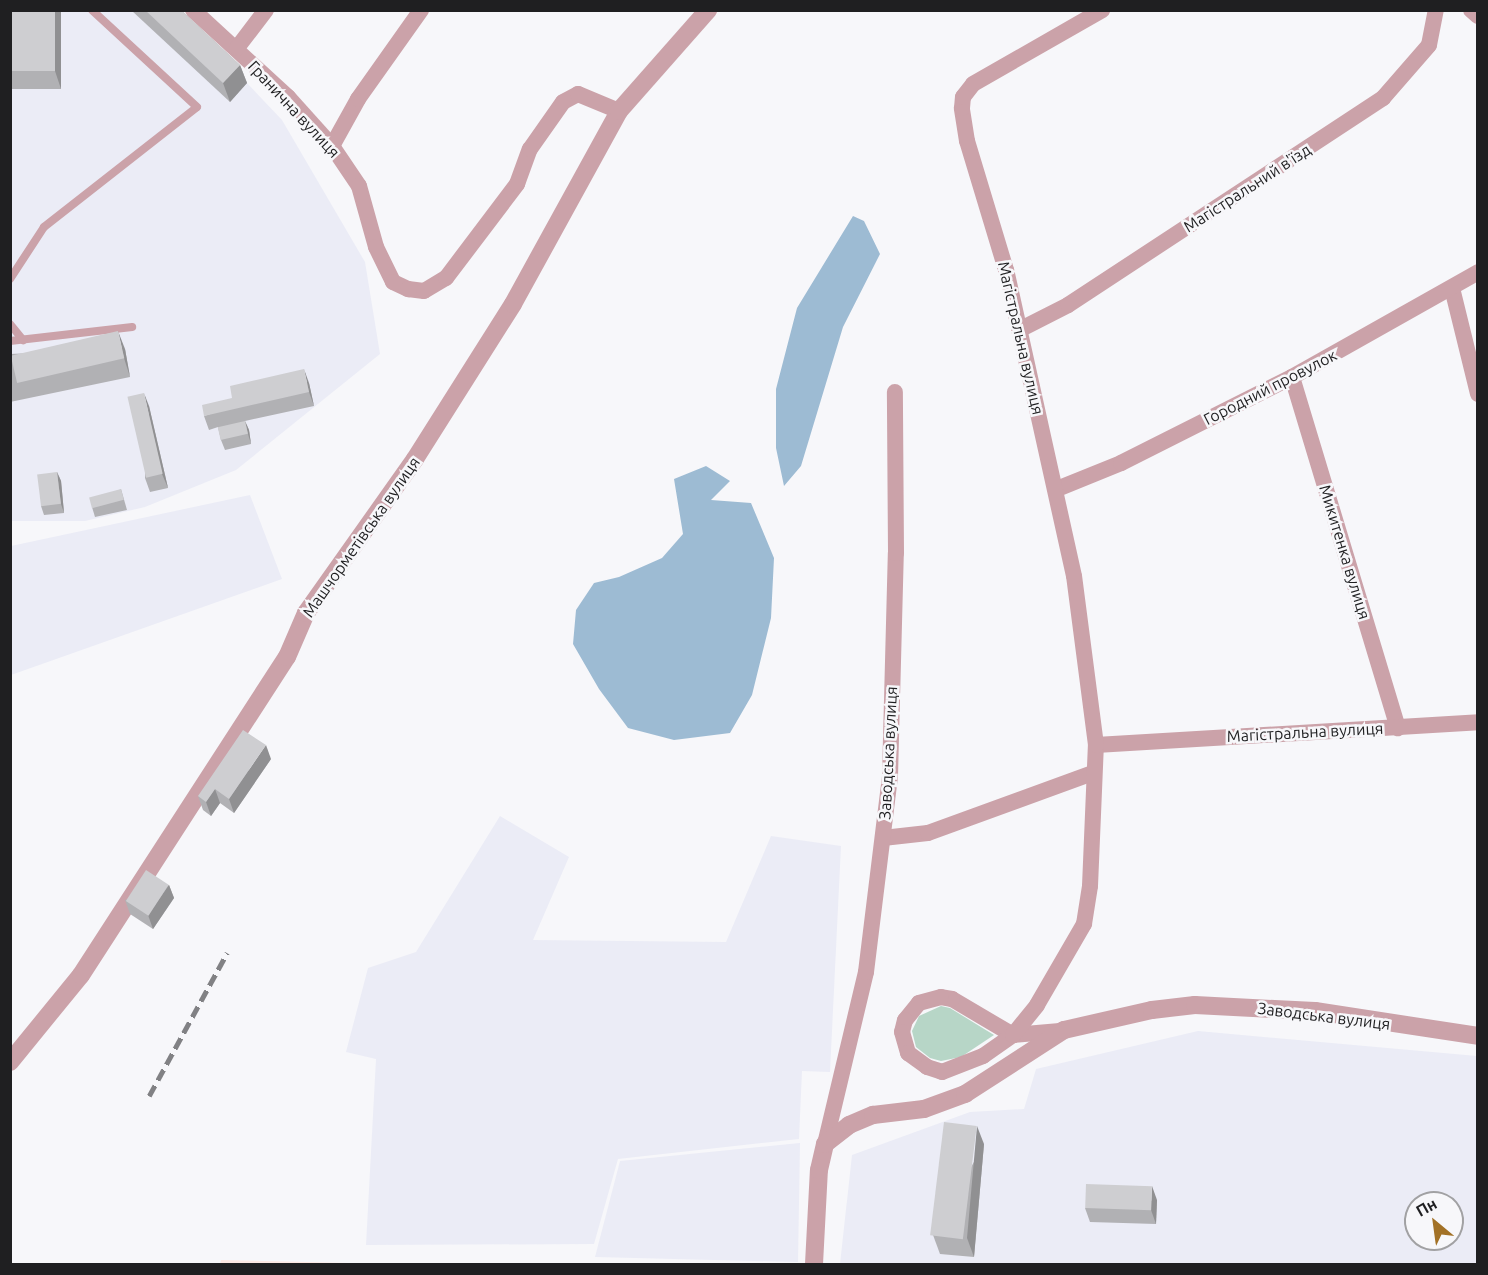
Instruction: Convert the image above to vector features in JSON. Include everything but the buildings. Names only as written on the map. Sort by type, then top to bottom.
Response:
[{"type":"street","name":"Гранична вулиця","points":[[193,10],[237,48],[332,146],[359,186],[376,246],[393,282],[424,291],[446,278],[517,184],[530,149],[563,102],[578,94],[620,111]]},
{"type":"street","points":[[237,48],[266,10]]},
{"type":"street","points":[[332,146],[358,99],[421,10]]},
{"type":"street","name":"Машчорметівська вулиця","points":[[10,1062],[81,975],[287,657],[306,613],[415,459],[513,304],[620,111],[708,10]]},
{"type":"street","name":"Магістральна вулиця","points":[[1013,1035],[1055,980],[1084,924],[1090,886],[1093,773],[1096,745],[1074,576],[1057,489],[1006,270],[967,141],[963,97],[973,84],[1102,10]]},
{"type":"street","name":"Магістральний в'їзд","points":[[1019,330],[1068,306],[1383,98],[1430,45],[1436,10]]},
{"type":"street","points":[[1470,10],[1478,16]]},
{"type":"street","name":"Городний провулок","points":[[1057,489],[1121,463],[1292,377],[1478,272]]},
{"type":"street","points":[[1452,288],[1478,394]]},
{"type":"street","name":"Микитенка вулиця","points":[[1292,377],[1398,728]]},
{"type":"street","name":"Заводська вулиця","points":[[814,1264],[819,1170],[866,972],[890,776],[896,588],[895,392]]},
{"type":"street","name":"Магістральна вулиця","points":[[1096,745],[1478,722]]},
{"type":"street","points":[[883,838],[928,832],[1093,773]]},
{"type":"street","name":"Заводська вулиця","points":[[1013,1035],[952,999],[941,997],[919,1003],[905,1020],[902,1032],[908,1053],[927,1067],[942,1072],[968,1064],[1013,1035],[1064,1030],[1152,1010],[1195,1005],[1315,1011],[1478,1036]]},
{"type":"street","name":"Заводська вулиця","points":[[825,1144],[849,1125],[873,1116],[924,1109],[965,1094],[1064,1030]]},
{"type":"lane","points":[[10,279],[44,227],[197,107],[92,10]]},
{"type":"lane","points":[[10,324],[23,340]]},
{"type":"lane","points":[[10,341],[132,327]]},
{"type":"shaded area","points":[[10,11],[168,11],[247,83],[282,120],[365,262],[380,354],[236,470],[145,507],[85,521],[11,521]]},
{"type":"shaded area","points":[[250,495],[282,579],[11,675],[11,546]]},
{"type":"shaded area","points":[[500,816],[569,857],[533,940],[726,942],[771,836],[841,846],[830,1072],[802,1071],[799,1139],[618,1159],[594,1244],[366,1245],[376,1059],[346,1052],[368,968],[416,952]]},
{"type":"shaded area","points":[[1198,1031],[1477,1056],[1477,1264],[840,1264],[852,1155],[970,1112],[1024,1109],[1036,1069]]},
{"type":"shaded area","points":[[800,1143],[798,1262],[595,1257],[620,1161]]},
{"type":"shaded area","points":[[221,1260],[390,1264],[220,1264]]},
{"type":"green space","points":[[941,1006],[950,1008],[994,1035],[961,1057],[941,1061],[930,1058],[916,1047],[912,1031],[919,1016]]},
{"type":"water","points":[[853,216],[864,221],[880,254],[843,327],[801,466],[784,486],[776,448],[776,389],[797,308]]},
{"type":"water","points":[[706,466],[730,481],[711,500],[751,503],[774,558],[771,618],[752,695],[730,733],[674,740],[628,728],[599,689],[573,644],[576,610],[594,583],[619,577],[662,558],[683,534],[674,479]]},
{"type":"railway","points":[[149,1096],[227,953]]}]
